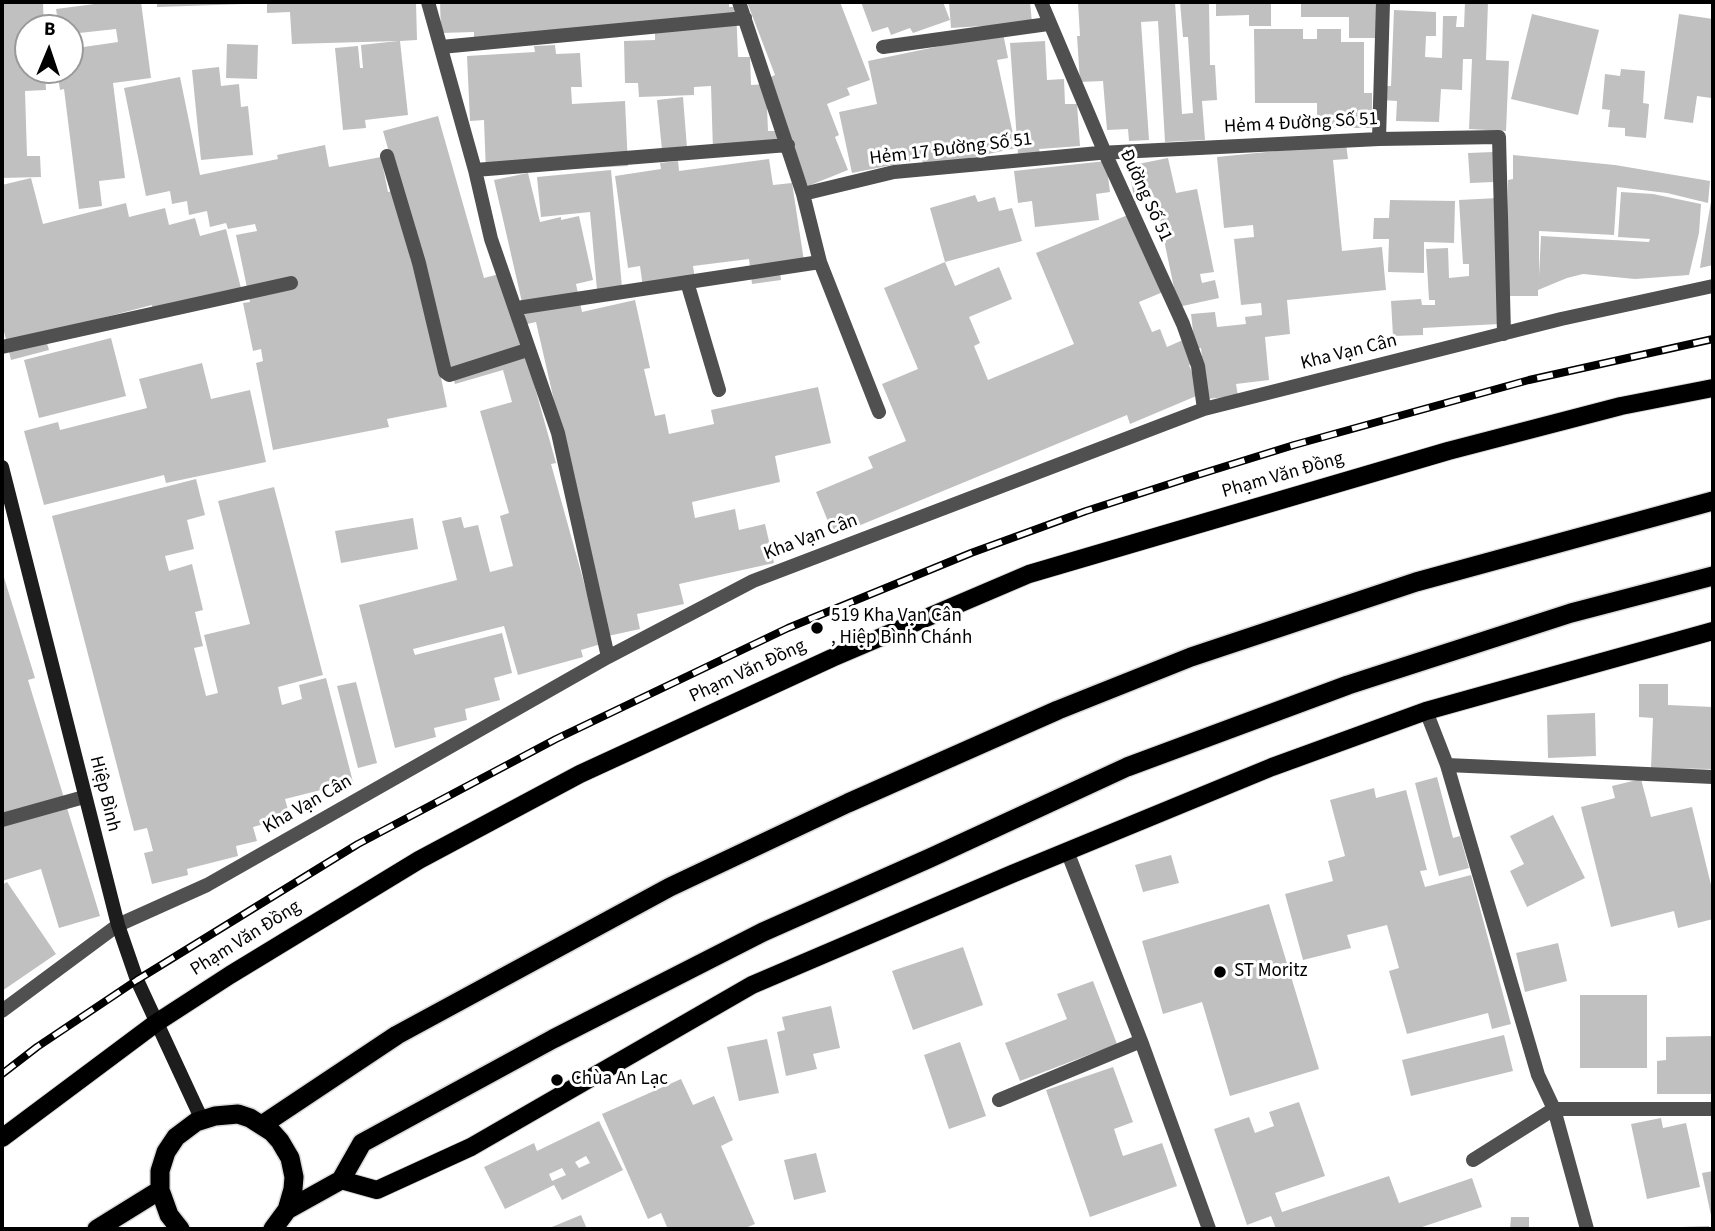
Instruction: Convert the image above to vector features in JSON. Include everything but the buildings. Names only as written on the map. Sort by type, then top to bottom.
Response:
[{"type":"highway","points":[[262,1125],[397,1035],[670,887],[848,803],[1058,710],[1191,657],[1416,582],[1713,501]]},
{"type":"highway","points":[[287,1210],[341,1180],[362,1143],[565,1033],[762,932],[1127,767],[1348,685],[1571,613],[1713,576]]},
{"type":"highway","points":[[180,1229],[169,1215],[160,1190],[160,1171],[169,1147],[185,1129],[202,1120],[238,1114],[262,1125],[281,1141],[292,1164],[294,1182],[287,1210],[273,1229]]},
{"type":"highway","points":[[97,1229],[160,1190]]},
{"type":"main road","name":"Phạm Văn Đồng","points":[[2,1138],[156,1023],[419,860],[580,774],[832,658],[1029,575],[1448,451],[1621,406],[1713,388]]},
{"type":"main road","name":"Hiệp Bình","points":[[2,467],[118,925],[137,979],[202,1120]]},
{"type":"main road","points":[[341,1180],[377,1190],[471,1147],[752,985],[1066,851],[1272,767],[1426,711],[1713,631]]},
{"type":"street","points":[[428,2],[475,170],[491,239],[517,308],[527,350],[558,433],[608,657]]},
{"type":"street","points":[[739,2],[788,145],[820,262],[879,412]]},
{"type":"street","name":"Đường Số 51","points":[[1041,2],[1104,153],[1183,324],[1198,366],[1204,409]]},
{"type":"street","points":[[1379,139],[1383,2]]},
{"type":"street","points":[[442,47],[745,18]]},
{"type":"street","points":[[883,47],[1048,24]]},
{"type":"street","name":"Hẻm 4 Đường Số 51","points":[[1104,153],[1379,139],[1499,137],[1504,334]]},
{"type":"street","points":[[475,170],[788,145]]},
{"type":"street","name":"Hẻm 17 Đường Số 51","points":[[803,194],[894,172],[1104,153]]},
{"type":"street","points":[[387,156],[419,263],[447,374],[527,350]]},
{"type":"street","points":[[517,308],[820,262]]},
{"type":"street","points":[[2,347],[291,282]]},
{"type":"street","points":[[687,282],[719,390]]},
{"type":"street","name":"Kha Vạn Cân","points":[[2,1011],[118,925],[207,885],[608,657],[753,581],[1204,409],[1504,334],[1713,286]]},
{"type":"street","points":[[1426,711],[1447,765],[1538,1075],[1554,1109],[1587,1229]]},
{"type":"street","points":[[1447,765],[1713,777]]},
{"type":"street","points":[[2,820],[84,797]]},
{"type":"street","points":[[1066,851],[1209,1229]]},
{"type":"street","points":[[999,1100],[1140,1041]]},
{"type":"street","points":[[1473,1160],[1554,1109],[1713,1108]]},
{"type":"railway","points":[[2,1074],[37,1047],[137,980],[358,844],[556,739],[788,628],[971,553],[1086,511],[1194,476],[1294,445],[1529,380],[1713,339]]},
{"type":"place","name":"519 Kha Vạn Cân , Hiệp Bình Chánh","points":[[817,628]]},
{"type":"place","name":"ST Moritz","points":[[1220,972]]},
{"type":"place","name":"Chùa An Lạc","points":[[557,1080]]}]
